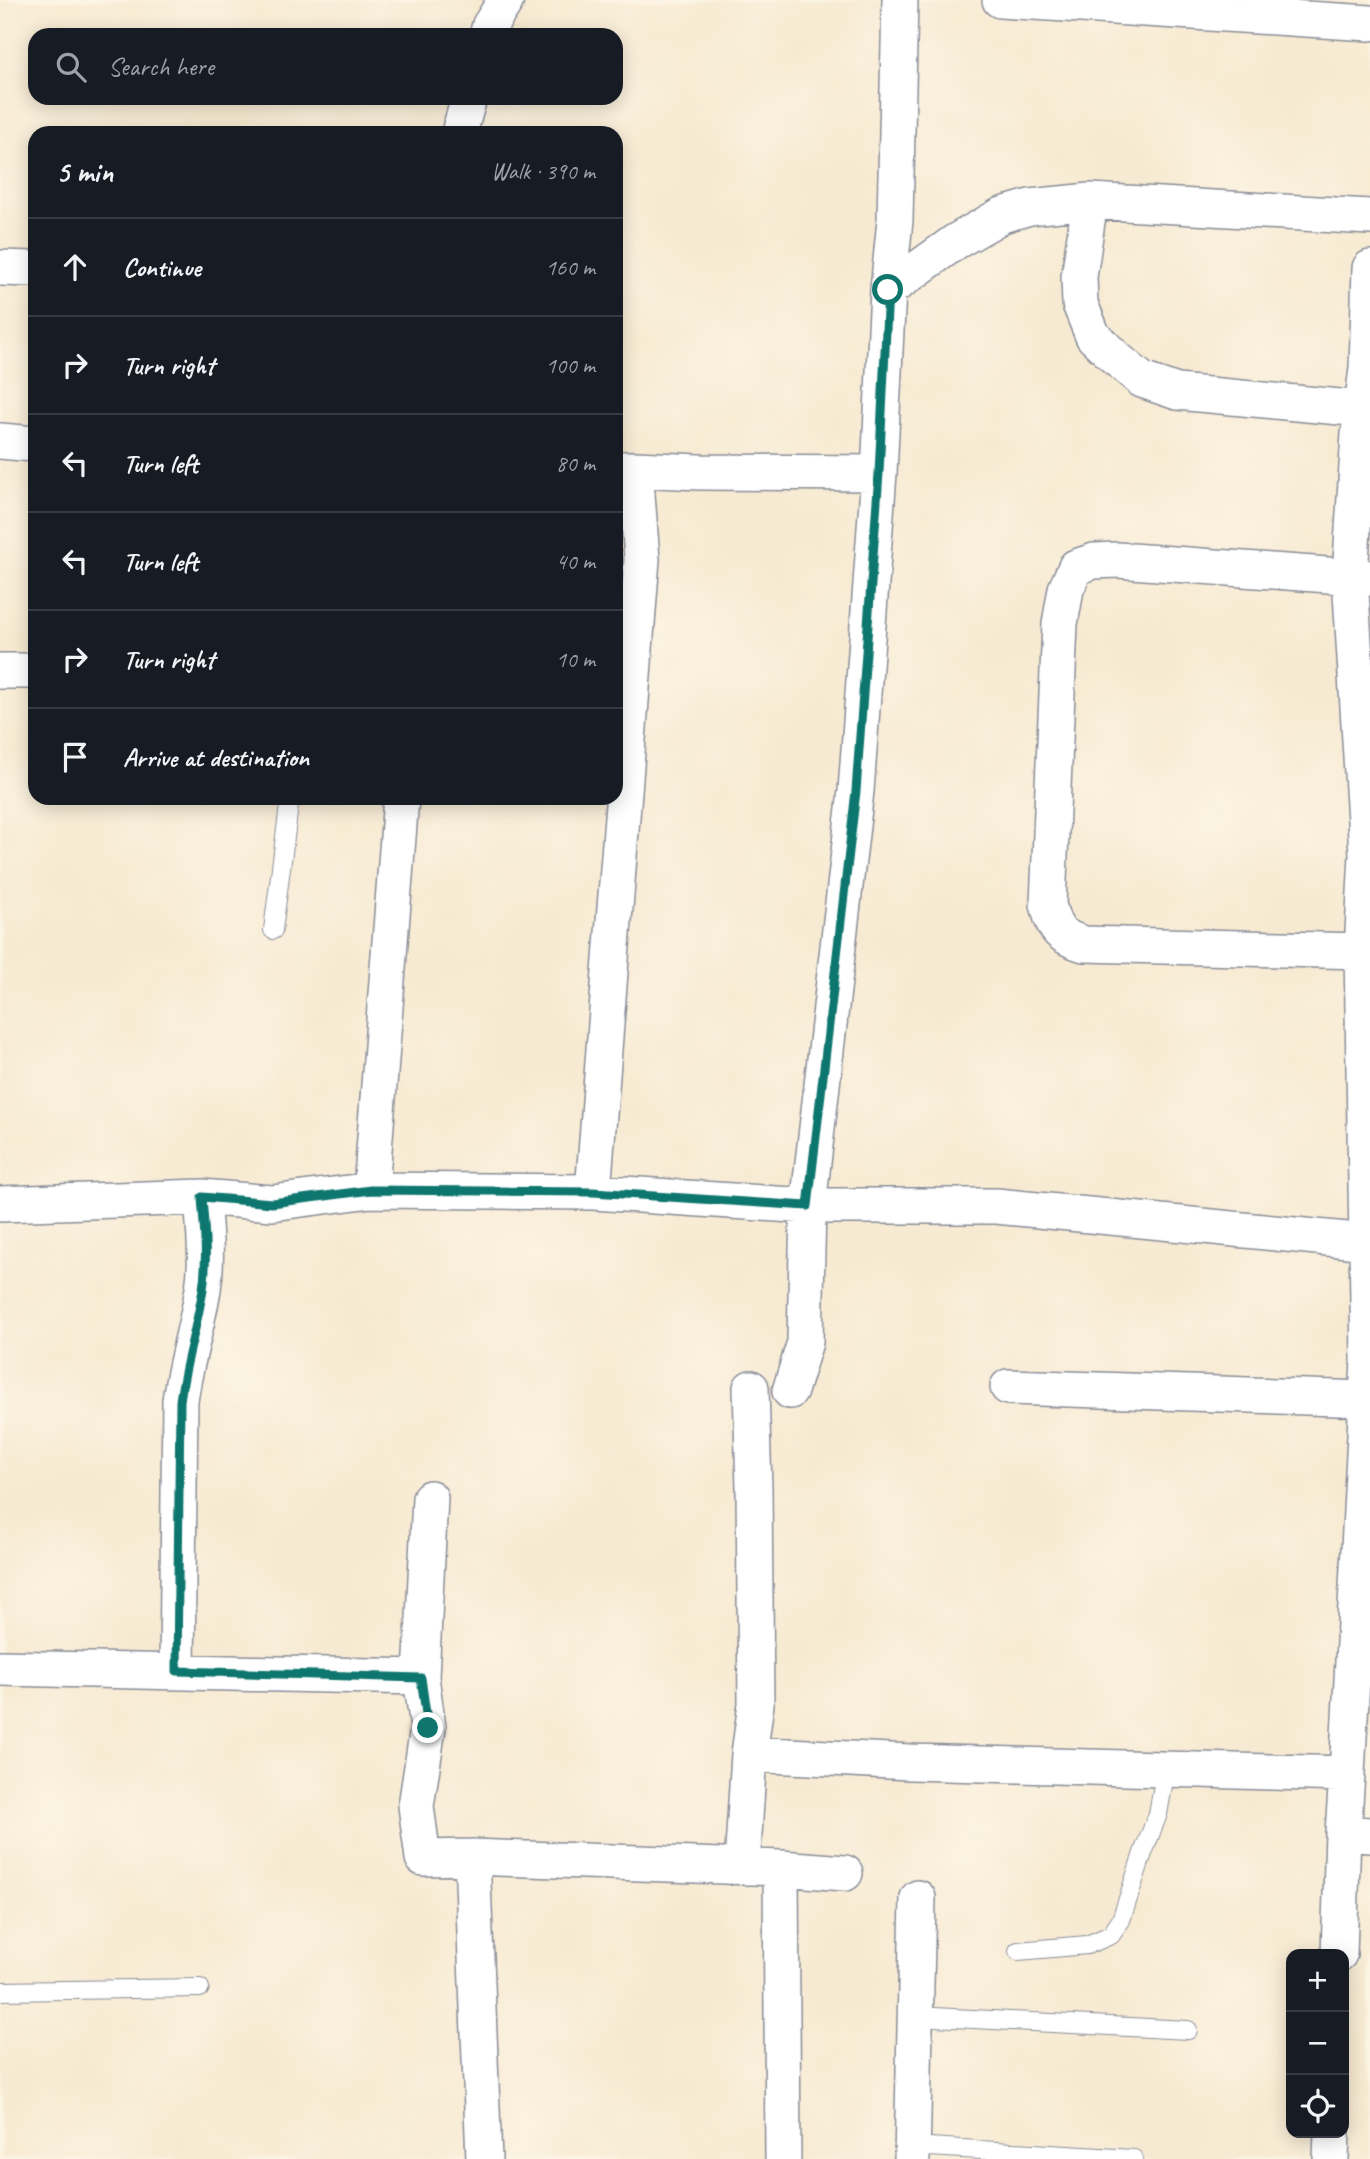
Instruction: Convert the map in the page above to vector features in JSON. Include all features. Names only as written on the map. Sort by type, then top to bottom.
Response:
[{"type":"street","points":[[489,28],[506,0]]},
{"type":"street","points":[[790,1391],[805,1342],[808,1206],[856,791],[879,473],[888,290],[895,220],[900,0]]},
{"type":"street","points":[[1000,0],[1370,23]]},
{"type":"street","points":[[460,126],[467,105]]},
{"type":"street","points":[[888,290],[955,242],[1002,215],[1030,207],[1090,201],[1370,217]]},
{"type":"street","points":[[1090,201],[1079,277],[1080,304],[1093,335],[1142,380],[1177,392],[1362,409]]},
{"type":"street","points":[[0,268],[28,269]]},
{"type":"street","points":[[1340,1949],[1357,1834],[1347,1774],[1364,1538],[1369,1296],[1362,951],[1369,854],[1360,577],[1362,409],[1369,368],[1370,268]]},
{"type":"street","points":[[0,441],[28,443]]},
{"type":"street","points":[[623,804],[642,559],[625,469],[879,473]]},
{"type":"street","points":[[1360,577],[1117,560],[1094,561],[1076,567],[1066,589],[1060,624],[1048,904],[1053,925],[1066,939],[1084,944],[1362,951]]},
{"type":"street","points":[[0,671],[28,671]]},
{"type":"street","points":[[371,1190],[400,805]]},
{"type":"street","points":[[593,1192],[623,805]]},
{"type":"street","points":[[0,1204],[202,1197],[272,1203],[371,1190],[593,1192],[808,1206],[996,1206],[1368,1242]]},
{"type":"street","points":[[177,1671],[180,1401],[184,1366],[203,1289],[206,1261],[202,1197]]},
{"type":"street","points":[[1008,1387],[1367,1399]]},
{"type":"street","points":[[742,1867],[755,1704],[751,1388]]},
{"type":"street","points":[[430,1498],[421,1678],[428,1728],[416,1806],[423,1858],[472,1857],[781,1868],[845,1873]]},
{"type":"street","points":[[0,1668],[421,1678]]},
{"type":"street","points":[[749,1755],[1347,1774]]},
{"type":"street","points":[[472,1857],[484,2159]]},
{"type":"street","points":[[781,1868],[783,2159]]},
{"type":"street","points":[[912,2152],[918,1898]]},
{"type":"street","points":[[1331,2159],[1332,2138]]},
{"type":"lane","points":[[273,930],[289,805]]},
{"type":"lane","points":[[1018,1951],[1087,1945],[1111,1935],[1121,1920],[1158,1814],[1166,1768]]},
{"type":"lane","points":[[0,1991],[200,1988]]},
{"type":"lane","points":[[915,2016],[1188,2030]]},
{"type":"lane","points":[[912,2152],[1135,2159]]},
{"type":"route","points":[[428,1728],[421,1678],[177,1671],[180,1401],[184,1366],[203,1289],[206,1261],[202,1197],[272,1203],[371,1190],[593,1192],[808,1206],[856,791],[879,473],[888,290]]}]
